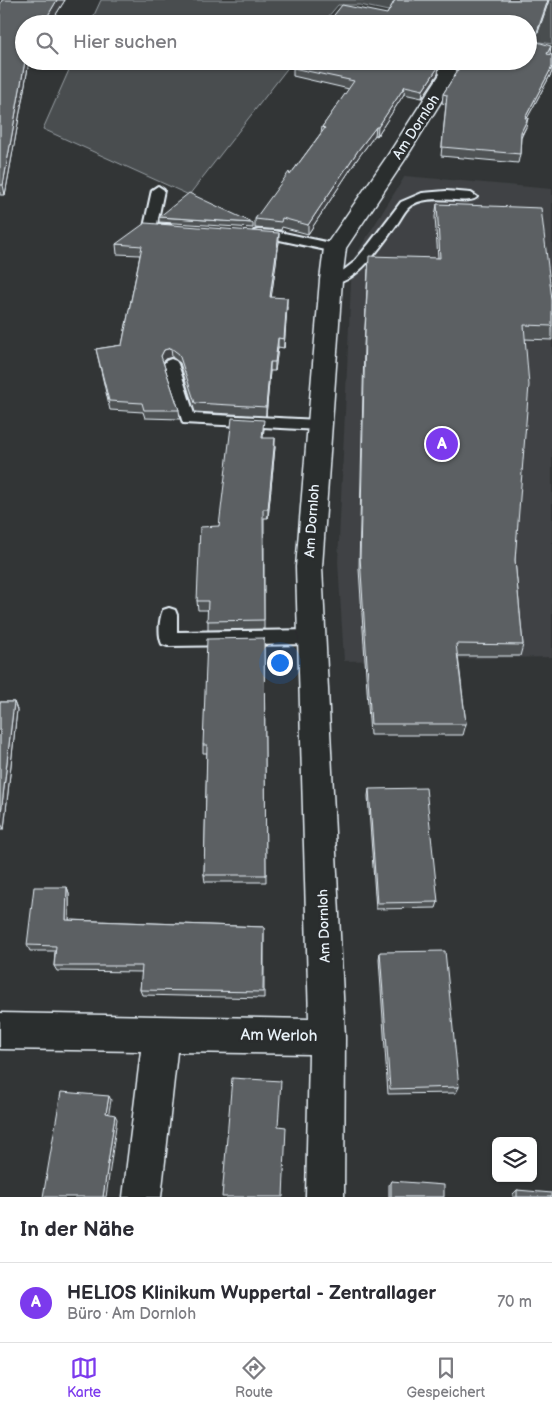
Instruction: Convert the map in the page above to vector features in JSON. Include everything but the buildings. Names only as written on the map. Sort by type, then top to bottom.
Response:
[{"type":"street","name":"Am Dornloh","points":[[327,1037],[309,567],[331,280],[335,248],[396,158],[449,74],[447,70]]},
{"type":"street","name":"Am Werloh","points":[[0,1031],[327,1037],[325,1197]]},
{"type":"street","points":[[142,1197],[161,1034]]},
{"type":"lane","points":[[158,190],[150,227],[179,229]]},
{"type":"lane","points":[[331,280],[341,280],[368,254],[405,204],[421,197],[437,194],[471,196]]},
{"type":"lane","points":[[246,233],[275,235],[335,248]]},
{"type":"lane","points":[[171,364],[188,419],[319,425]]},
{"type":"lane","points":[[169,615],[168,639],[312,637]]},
{"type":"shaded area","points":[[101,0],[552,0],[552,44],[537,42],[537,15],[407,15],[360,5],[338,5],[330,15],[94,15]]},
{"type":"shaded area","points":[[69,70],[286,70],[189,195],[43,129]]},
{"type":"shaded area","points":[[405,176],[552,189],[552,657],[344,661],[338,562],[352,261]]},
{"type":"place","name":"HELIOS Klinikum Wuppertal - Zentrallager","points":[[442,444]]}]
